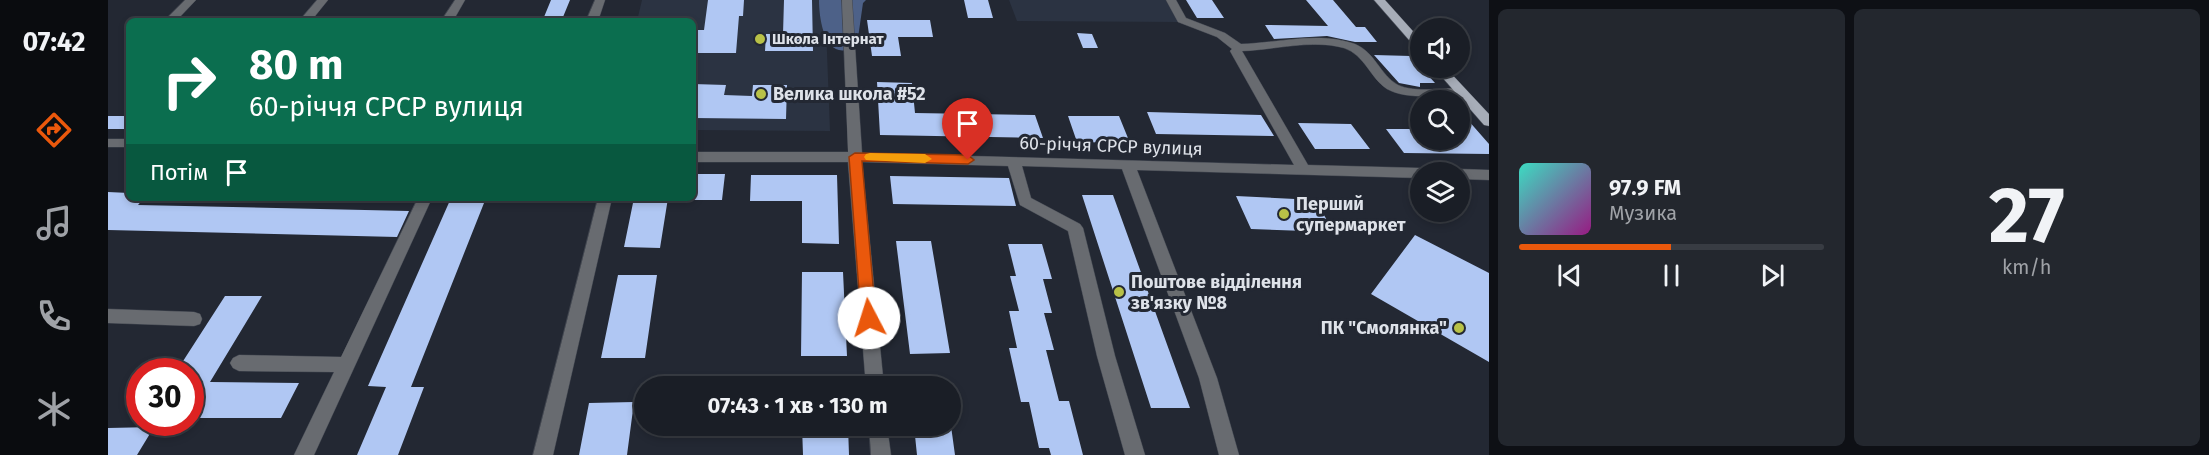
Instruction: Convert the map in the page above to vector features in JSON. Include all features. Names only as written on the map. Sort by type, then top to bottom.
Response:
[{"type":"main road","points":[[1379,0],[1410,35]]},
{"type":"main road","points":[[1449,78],[1460,90]]},
{"type":"main road","points":[[1470,101],[1489,122]]},
{"type":"street","points":[[173,18],[192,0]]},
{"type":"street","points":[[308,18],[323,0]]},
{"type":"street","points":[[449,18],[460,0]]},
{"type":"street","points":[[593,18],[600,0]]},
{"type":"street","points":[[847,0],[855,157],[874,376]]},
{"type":"street","points":[[1171,0],[1182,20],[1221,35],[1238,48],[1307,43],[1345,45],[1358,50],[1385,82],[1395,89],[1417,90]]},
{"type":"street","points":[[1238,48],[1236,51],[1305,171]]},
{"type":"street","points":[[108,143],[126,143]]},
{"type":"street","name":"60-річчя СРСР вулиця","points":[[696,157],[855,157],[1127,163],[1305,171],[1410,173]]},
{"type":"street","points":[[1014,161],[1025,201],[1075,228],[1106,356],[1135,455]]},
{"type":"street","points":[[1127,163],[1208,378],[1229,455]]},
{"type":"street","points":[[1470,174],[1489,175]]},
{"type":"street","points":[[304,455],[424,201]]},
{"type":"street","points":[[543,455],[604,201]]},
{"type":"street","points":[[108,316],[194,319]]},
{"type":"street","points":[[239,363],[347,364]]},
{"type":"street","points":[[879,436],[881,455]]},
{"type":"shaded area","points":[[642,0],[825,0],[830,131],[696,130],[696,18],[638,18]]},
{"type":"shaded area","points":[[819,0],[866,0],[863,3],[857,45],[846,50],[838,50],[831,46],[823,29]]},
{"type":"shaded area","points":[[1009,0],[1166,0],[1179,22],[1017,21]]},
{"type":"building","points":[[551,0],[570,0],[563,17],[544,17]]},
{"type":"building","points":[[708,0],[744,0],[743,16],[739,16],[736,53],[696,53],[696,30],[704,30]]},
{"type":"building","points":[[784,0],[812,0],[813,51],[765,51],[766,34],[783,34]]},
{"type":"building","points":[[964,0],[988,0],[993,18],[968,18]]},
{"type":"building","points":[[1186,0],[1212,0],[1224,18],[1197,18]]},
{"type":"building","points":[[1306,0],[1333,0],[1356,27],[1365,27],[1377,42],[1355,42],[1327,36],[1274,39],[1265,25],[1328,26]]},
{"type":"building","points":[[867,20],[930,20],[933,37],[898,37],[901,56],[872,56]]},
{"type":"building","points":[[1077,33],[1092,34],[1098,48],[1083,48]]},
{"type":"building","points":[[1374,55],[1410,56],[1410,78],[1431,78],[1435,83],[1420,83],[1420,87],[1399,83]]},
{"type":"building","points":[[877,82],[912,83],[915,113],[1035,115],[1043,138],[880,135]]},
{"type":"building","points":[[696,84],[726,85],[724,95],[752,96],[753,85],[787,85],[786,119],[696,118]]},
{"type":"building","points":[[1147,112],[1261,115],[1274,136],[1156,134]]},
{"type":"building","points":[[108,116],[126,116],[126,129],[108,129]]},
{"type":"building","points":[[1068,116],[1119,116],[1130,143],[1077,142]]},
{"type":"building","points":[[1470,122],[1489,144],[1489,154],[1404,153],[1386,129],[1410,129],[1410,150],[1470,150]]},
{"type":"building","points":[[1298,123],[1351,124],[1370,149],[1315,149]]},
{"type":"building","points":[[696,174],[725,174],[722,200],[696,200]]},
{"type":"building","points":[[751,175],[837,175],[839,244],[802,243],[802,201],[750,201]]},
{"type":"building","points":[[890,176],[1009,178],[1016,206],[893,204]]},
{"type":"building","points":[[108,192],[126,193],[126,201],[141,201],[138,205],[409,211],[397,237],[108,230]]},
{"type":"building","points":[[1082,195],[1113,195],[1190,408],[1151,408]]},
{"type":"building","name":"Перший супермаркет","points":[[1236,196],[1315,200],[1334,232],[1251,229]]},
{"type":"building","points":[[450,201],[485,201],[411,387],[424,387],[398,455],[357,455],[386,387],[368,386]]},
{"type":"building","points":[[633,201],[668,201],[660,248],[624,247]]},
{"type":"building","name":"ПК \"Смолянка\"","points":[[1415,235],[1489,273],[1489,362],[1371,294]]},
{"type":"building","points":[[896,241],[931,241],[950,353],[910,354]]},
{"type":"building","points":[[1008,244],[1042,244],[1052,279],[1043,279],[1052,313],[1044,313],[1054,350],[1046,350],[1059,401],[1069,401],[1083,455],[1051,455],[1049,448],[1039,448],[1029,402],[1021,402],[1009,348],[1017,348],[1009,311],[1019,311],[1010,276],[1016,276]]},
{"type":"building","points":[[802,272],[843,272],[847,356],[801,356]]},
{"type":"building","points":[[618,275],[657,275],[645,358],[601,358]]},
{"type":"building","points":[[225,296],[262,296],[210,382],[299,383],[281,418],[204,418],[204,358],[185,358]]},
{"type":"building","points":[[634,402],[627,455],[579,455],[589,403]]},
{"type":"building","points":[[108,428],[126,428],[126,436],[149,436],[137,455],[108,455]]},
{"type":"building","points":[[802,436],[848,436],[849,455],[803,455]]},
{"type":"building","points":[[915,436],[952,436],[955,455],[917,455]]},
{"type":"slow traffic","points":[[870,157],[925,159]]},
{"type":"place","name":"Школа Інтернат","points":[[760,39]]},
{"type":"place","name":"Велика школа #52","points":[[761,94]]},
{"type":"place","name":"Перший супермаркет","points":[[1284,214]]},
{"type":"place","name":"Поштове відділення зв'язку №8","points":[[1119,292]]},
{"type":"place","name":"ПК \"Смолянка\"","points":[[1459,328]]},
{"type":"route","points":[[869,318],[855,157],[968,160]]}]
